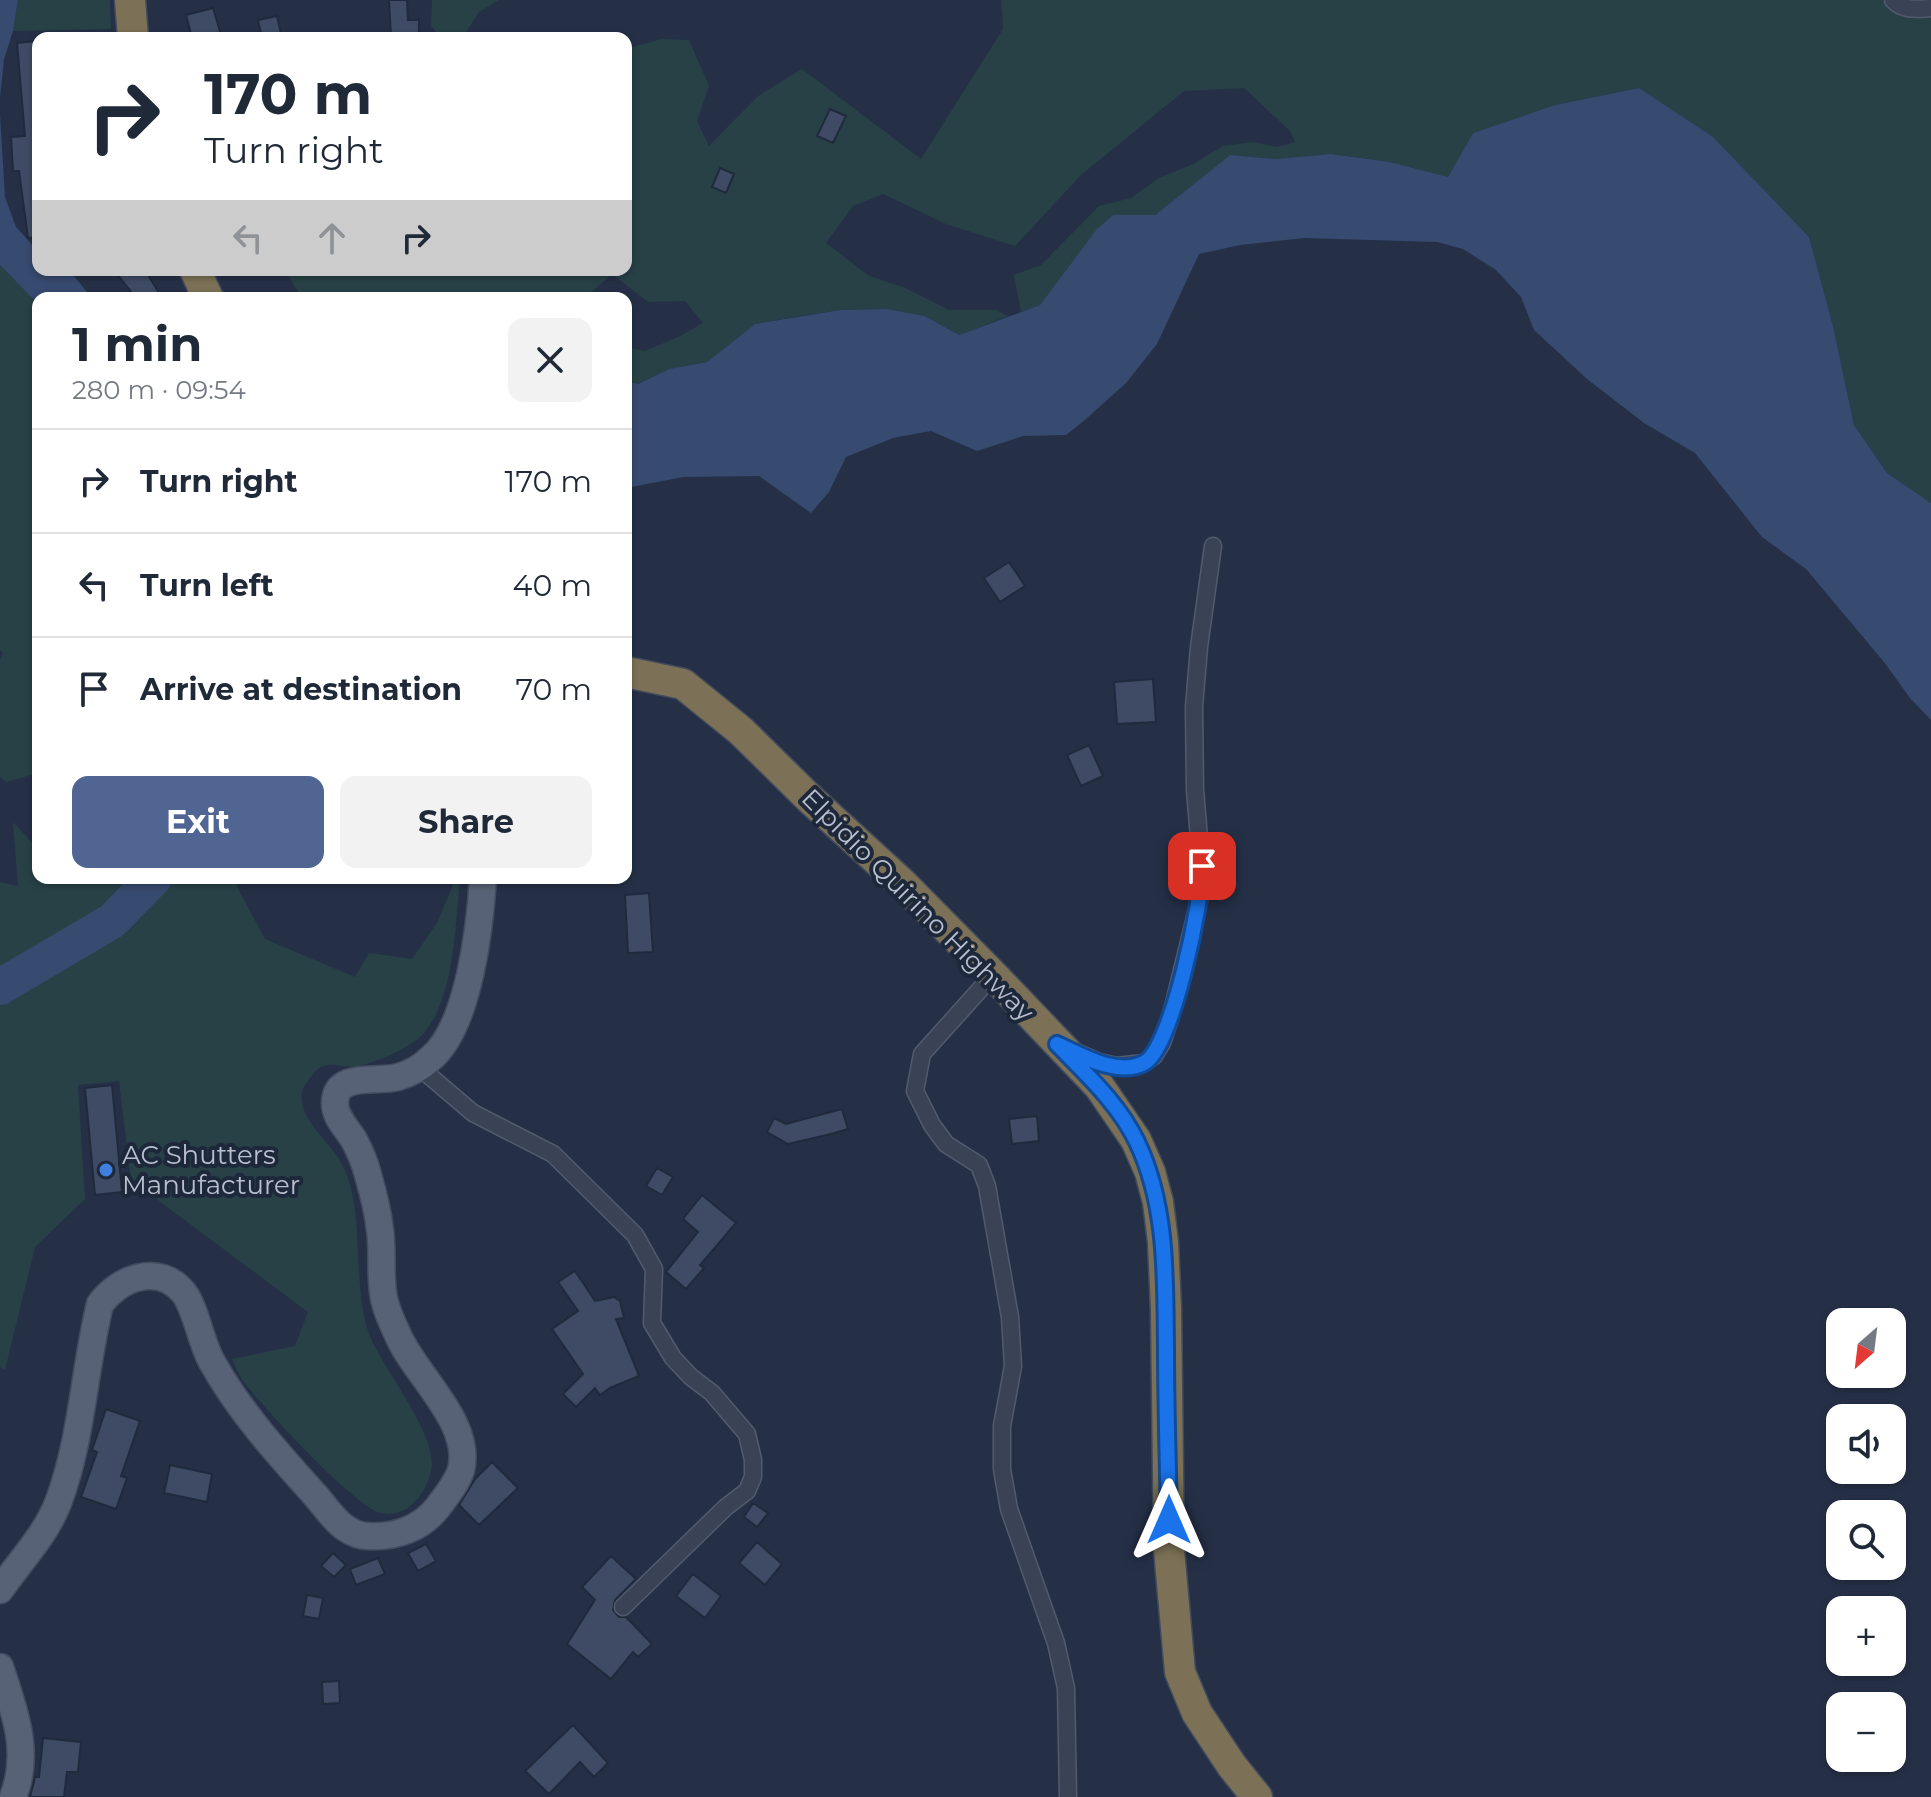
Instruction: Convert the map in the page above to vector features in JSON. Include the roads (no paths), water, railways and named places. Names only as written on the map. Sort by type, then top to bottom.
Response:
[{"type":"highway","points":[[130,0],[133,32]]},
{"type":"highway","name":"Elpidio Quirino Highway","points":[[632,673],[683,684],[741,731],[903,884],[993,975],[1099,1086],[1129,1128],[1150,1172],[1158,1202],[1166,1295],[1169,1550],[1180,1672],[1197,1713],[1257,1797]]},
{"type":"main road","points":[[0,1590],[29,1553],[57,1504],[71,1457],[100,1304],[108,1292],[123,1281],[140,1277],[167,1280],[184,1293],[209,1358],[224,1383],[286,1463],[344,1527],[360,1536],[382,1537],[419,1526],[431,1516],[460,1474],[463,1454],[450,1416],[403,1348],[383,1295],[380,1229],[368,1175],[335,1103],[338,1093],[353,1080],[399,1077],[432,1059],[445,1043],[463,1004],[480,916],[483,884]]},
{"type":"main road","points":[[0,1667],[19,1730],[20,1779],[13,1797]]},
{"type":"street","points":[[1893,0],[1910,9],[1931,8]]},
{"type":"street","points":[[1057,1044],[1099,1062],[1131,1066],[1144,1063],[1154,1056],[1170,1019],[1203,885],[1195,790],[1194,707],[1213,546]]},
{"type":"street","points":[[993,975],[922,1054],[915,1091],[932,1125],[946,1144],[979,1165],[987,1186],[1010,1317],[1013,1366],[1002,1426],[1002,1469],[1009,1509],[1056,1643],[1066,1688],[1068,1797]]},
{"type":"street","points":[[419,1067],[473,1113],[553,1154],[635,1235],[654,1269],[652,1323],[673,1358],[712,1393],[747,1434],[753,1477],[747,1491],[726,1507],[623,1607]]},
{"type":"water","points":[[0,0],[18,0],[4,59],[0,98]]},
{"type":"water","points":[[1639,88],[1713,137],[1809,237],[1833,326],[1854,425],[1887,473],[1931,503],[1931,720],[1806,569],[1762,537],[1695,453],[1644,423],[1587,379],[1534,330],[1521,297],[1496,270],[1463,249],[1437,242],[1304,238],[1240,245],[1199,254],[1157,344],[1126,383],[1066,435],[1023,436],[977,451],[931,431],[893,438],[846,457],[829,492],[811,513],[759,476],[683,477],[632,487],[632,382],[638,384],[669,369],[707,362],[755,324],[840,310],[887,309],[925,316],[959,335],[1040,305],[1096,230],[1113,215],[1155,215],[1230,155],[1275,159],[1331,154],[1390,162],[1448,177],[1473,133],[1555,105]]},
{"type":"water","points":[[0,114],[5,197],[16,227],[32,244],[32,276],[74,276],[87,292],[32,292],[32,298],[0,265]]},
{"type":"waterway","points":[[0,987],[112,921],[148,884]]},
{"type":"place","name":"AC Shutters Manufacturer","points":[[106,1170]]}]
